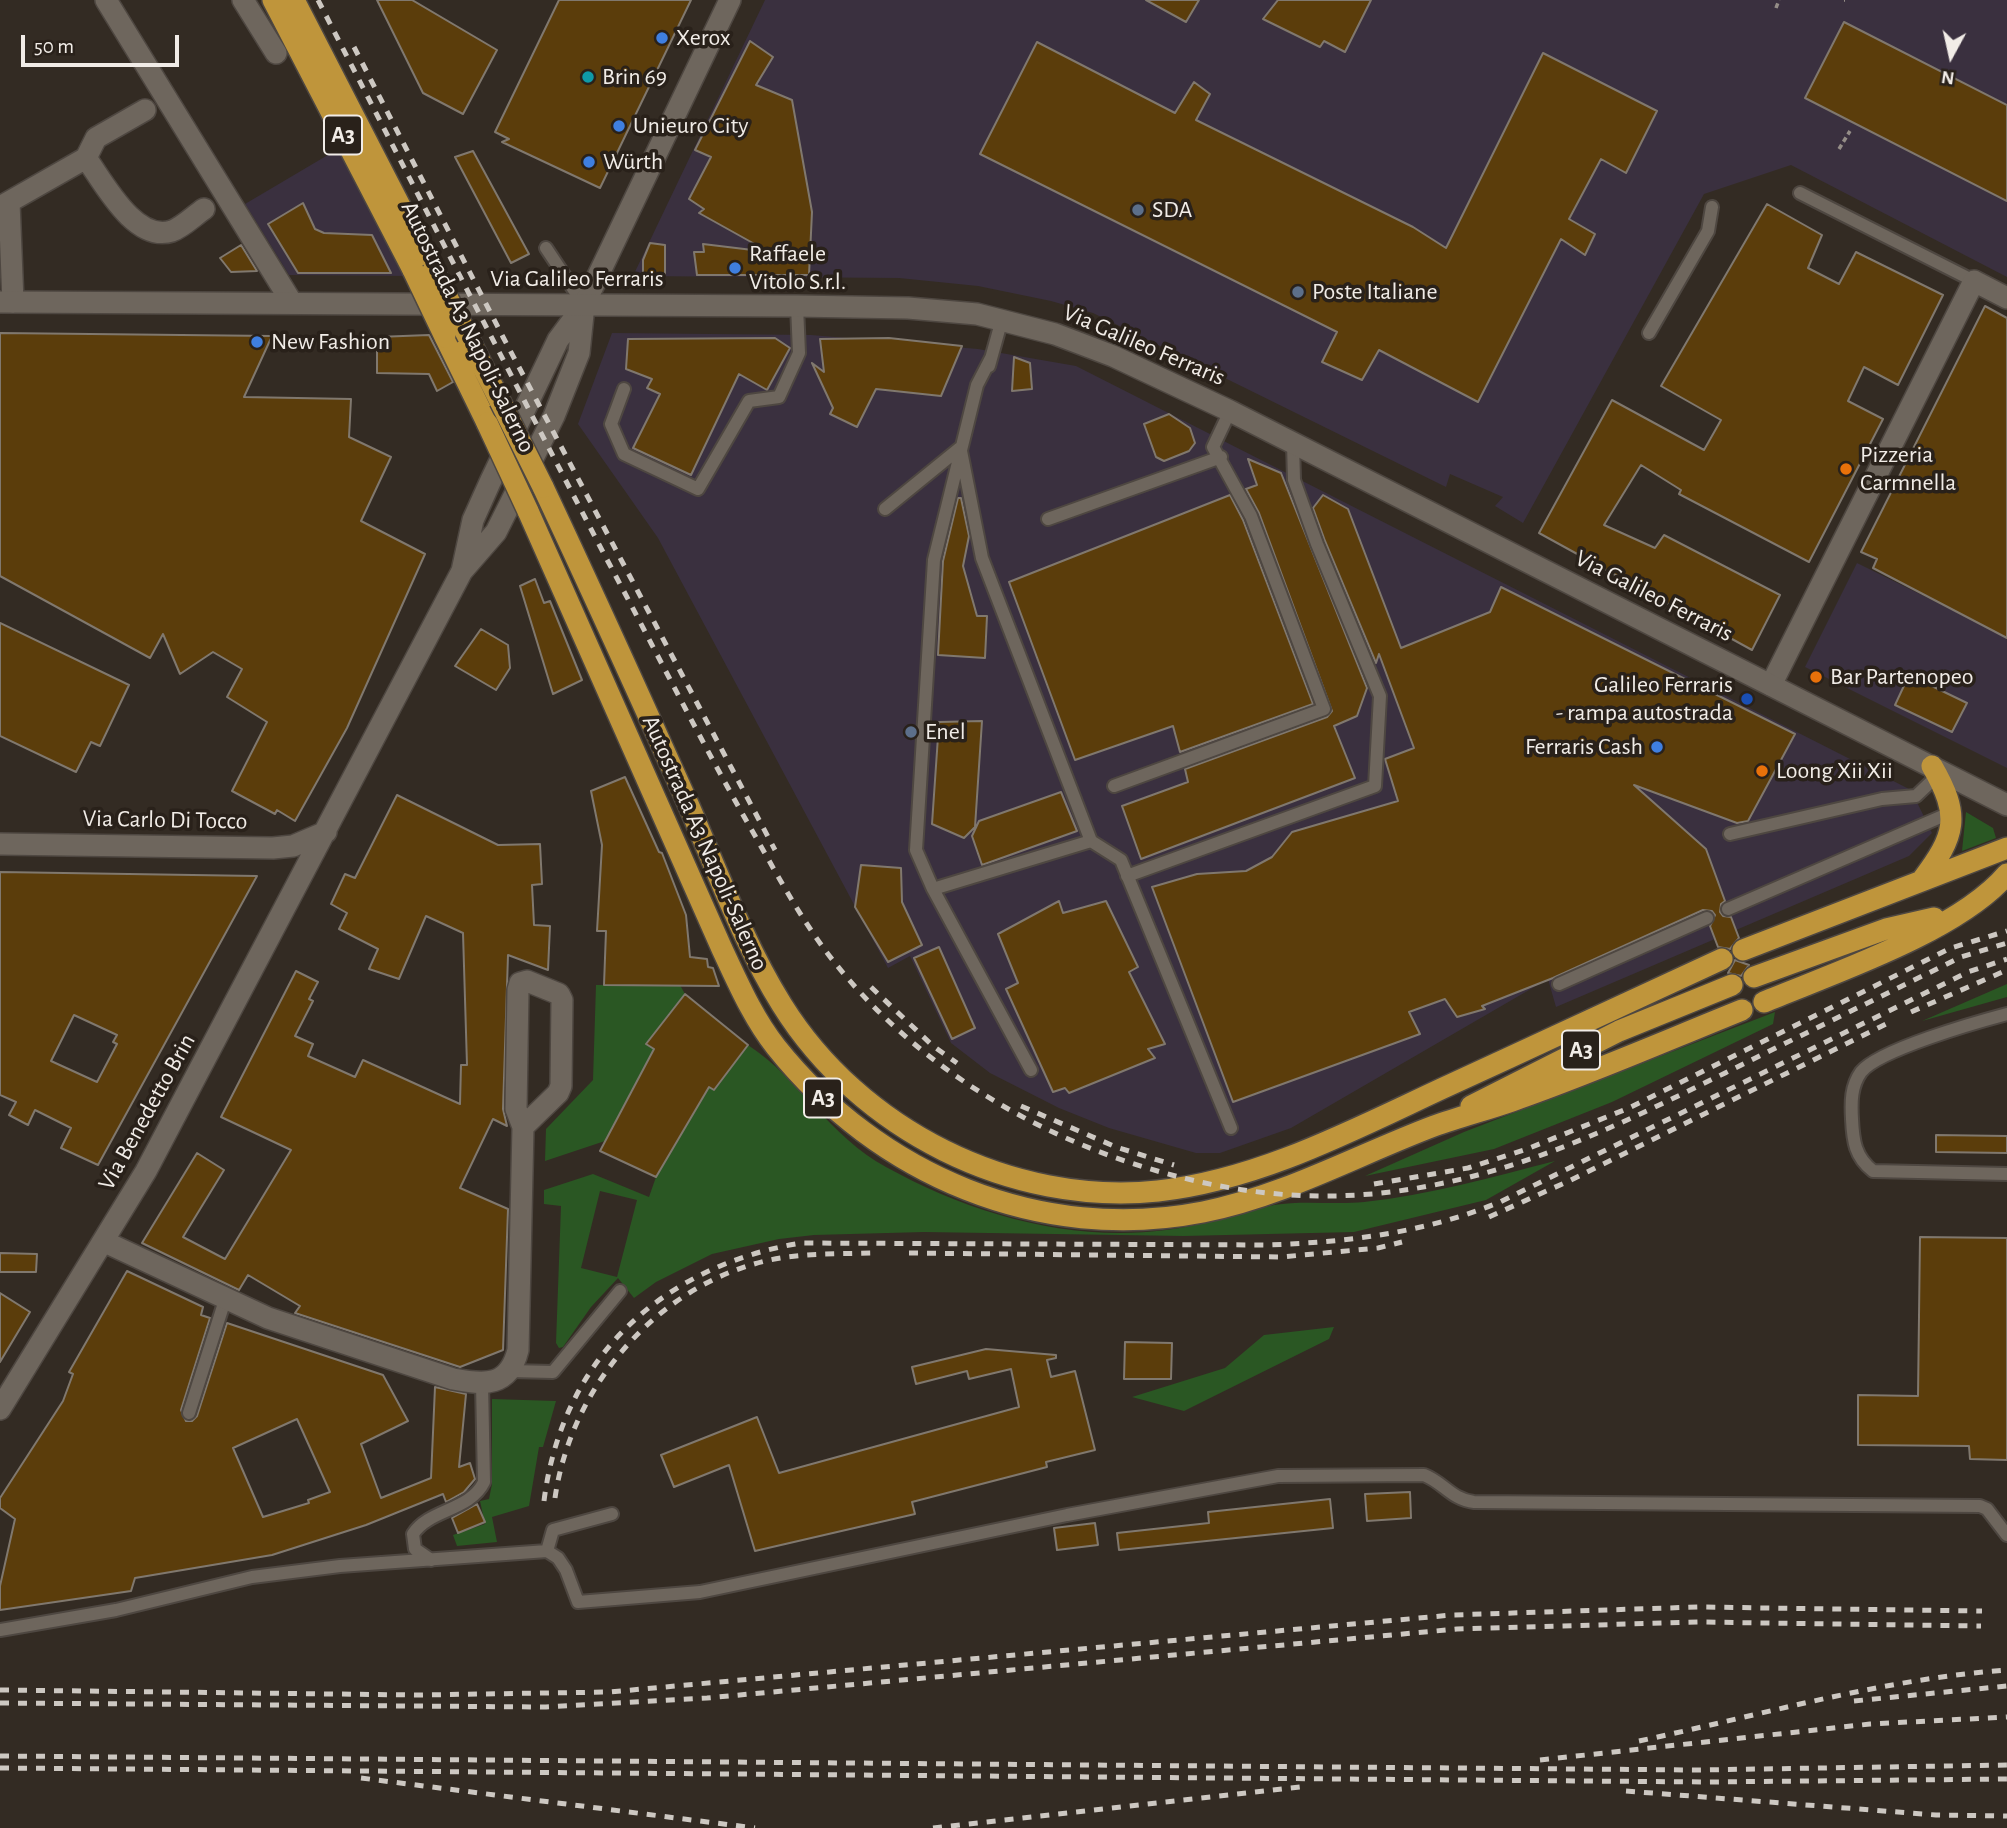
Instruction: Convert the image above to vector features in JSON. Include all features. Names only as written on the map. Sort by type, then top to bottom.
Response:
[{"type":"highway","name":"Autostrada A3 Napoli-Salerno","points":[[273,0],[423,270],[468,337],[543,487],[767,981],[803,1035],[825,1061],[873,1106],[903,1128],[957,1157],[1020,1179],[1080,1190],[1144,1191],[1181,1187],[1262,1167],[1423,1098],[1722,959]]},
{"type":"highway","name":"Autostrada A3 Napoli-Salerno","points":[[294,0],[423,270],[445,337],[528,511],[722,949],[752,1010],[775,1045],[812,1088],[862,1132],[891,1153],[949,1183],[1010,1205],[1084,1219],[1148,1219],[1204,1212],[1253,1199],[1435,1126]]},
{"type":"highway","points":[[1922,880],[1948,842],[1952,812],[1935,771]]},
{"type":"highway","points":[[1743,950],[2007,848]]},
{"type":"highway","points":[[1764,1002],[1892,948],[1963,911],[2007,874]]},
{"type":"highway","points":[[1754,977],[1886,929],[1963,911],[2007,897]]},
{"type":"highway","name":"A3","points":[[1435,1126],[1505,1086],[1608,1037],[1732,985]]},
{"type":"highway","name":"A3","points":[[1435,1126],[1513,1101],[1742,1010]]},
{"type":"street","points":[[106,0],[292,303]]},
{"type":"street","points":[[243,0],[276,53]]},
{"type":"street","points":[[462,571],[472,520],[558,340],[584,305],[730,0]]},
{"type":"street","points":[[6,302],[4,205],[86,158],[96,138],[145,110]]},
{"type":"street","points":[[86,158],[128,216],[150,231],[172,231],[204,209]]},
{"type":"street","points":[[1771,685],[1974,281],[2007,298]]},
{"type":"street","name":"Via Galileo Ferraris","points":[[6,302],[797,306],[908,308],[1002,319],[1076,340],[1230,411],[1935,771],[2007,805]]},
{"type":"street","points":[[462,571],[496,532],[554,416],[579,353],[584,305]]},
{"type":"street","name":"Via Benedetto Brin","points":[[0,1409],[105,1242],[158,1149],[462,571]]},
{"type":"street","name":"Via Carlo Di Tocco","points":[[0,844],[273,848],[302,844],[326,832]]},
{"type":"street","points":[[105,1242],[268,1318],[453,1379],[482,1383],[494,1381],[510,1371],[518,1350],[523,1127],[516,1109],[518,990],[520,983],[527,981],[559,994],[562,1000],[561,1086],[558,1093],[523,1127]]},
{"type":"lane","points":[[1800,193],[1974,281]]},
{"type":"lane","points":[[1649,333],[1708,231],[1712,207]]},
{"type":"lane","points":[[546,248],[584,305]]},
{"type":"lane","points":[[624,389],[611,424],[624,454],[698,489],[749,401],[779,397],[799,353],[797,306]]},
{"type":"lane","points":[[1002,319],[991,358],[977,385],[934,560],[916,850],[933,889],[1031,1070]]},
{"type":"lane","points":[[1114,786],[1324,709],[1251,516],[1221,457],[1213,447],[1230,411]]},
{"type":"lane","points":[[1127,876],[1375,786],[1380,696],[1294,480],[1293,443]]},
{"type":"lane","points":[[886,509],[961,447]]},
{"type":"lane","points":[[961,447],[982,558],[1091,841],[1121,860],[1231,1128]]},
{"type":"lane","points":[[1048,519],[1221,457]]},
{"type":"lane","points":[[1730,834],[1882,799],[1916,796],[1935,771]]},
{"type":"lane","points":[[1728,909],[1952,812]]},
{"type":"lane","points":[[933,889],[1091,841]]},
{"type":"lane","points":[[1559,984],[1707,918]]},
{"type":"lane","points":[[2007,1014],[1871,1062],[1854,1085],[1851,1100],[1853,1140],[1859,1160],[1873,1171],[2007,1174]]},
{"type":"lane","points":[[510,1371],[553,1372],[620,1291]]},
{"type":"lane","points":[[189,1413],[225,1300]]},
{"type":"lane","points":[[436,1560],[415,1549],[413,1534],[426,1521],[460,1505],[484,1482],[482,1383]]},
{"type":"lane","points":[[0,1630],[116,1610],[252,1577],[340,1566],[547,1551],[566,1570],[578,1602],[700,1592],[1067,1515],[1278,1476],[1424,1475],[1433,1478],[1453,1496],[1474,1502],[1980,1506],[1987,1509],[2007,1535]]},
{"type":"lane","points":[[547,1551],[553,1530],[612,1514]]},
{"type":"lane","points":[[0,1625],[14,1626]]},
{"type":"path","points":[[1776,8],[1779,0]]},
{"type":"path","points":[[1839,149],[1850,131]]},
{"type":"shaded area","points":[[765,0],[2007,0],[2007,277],[1791,165],[1704,194],[1523,523],[1495,506],[1503,497],[1450,474],[1446,487],[1093,313],[1051,301],[978,286],[899,278],[633,276]]},
{"type":"shaded area","points":[[338,149],[409,276],[289,275],[245,204]]},
{"type":"shaded area","points":[[612,333],[811,335],[978,349],[1076,366],[1911,790],[1932,833],[1909,856],[1556,1007],[1548,979],[1291,1128],[1220,1153],[1196,1153],[1109,1128],[1059,1108],[990,1073],[951,1043],[910,956],[888,968],[658,538],[578,424]]},
{"type":"shaded area","points":[[1857,563],[2007,637],[2007,768],[1805,667]]},
{"type":"green space","points":[[1966,812],[1993,828],[1996,838],[1962,851]]},
{"type":"green space","points":[[2007,984],[2007,997],[1922,1021]]},
{"type":"green space","points":[[596,985],[680,985],[685,994],[647,1044],[654,1049],[605,1141],[545,1161],[546,1129],[593,1080]]},
{"type":"green space","points":[[1775,1012],[1773,1024],[1612,1102],[1494,1149],[1365,1176],[1464,1132]]},
{"type":"green space","points":[[748,1045],[784,1074],[848,1140],[886,1167],[985,1211],[1057,1228],[1093,1232],[1130,1233],[1180,1228],[1274,1205],[1353,1203],[1388,1199],[1460,1185],[1555,1161],[1486,1200],[1354,1232],[1184,1236],[924,1232],[814,1235],[779,1239],[712,1254],[656,1282],[634,1298],[618,1278],[591,1307],[563,1347],[559,1348],[556,1343],[561,1206],[544,1204],[544,1190],[593,1174],[649,1197],[656,1177],[709,1087],[715,1090]],"holes":[[[600,1191],[637,1200],[617,1277],[581,1268]]]},
{"type":"green space","points":[[1334,1327],[1329,1339],[1184,1411],[1132,1397],[1225,1368],[1264,1335]]},
{"type":"green space","points":[[492,1399],[556,1401],[543,1447],[539,1447],[529,1506],[492,1517],[497,1542],[457,1546],[453,1535],[485,1524],[480,1501],[489,1499],[492,1484]]},
{"type":"building","points":[[377,0],[412,0],[497,50],[463,114],[423,93]]},
{"type":"building","name":"Brin 69","points":[[559,0],[691,0],[600,188],[502,142],[509,139],[495,132]]},
{"type":"building","points":[[1146,0],[1199,0],[1186,22]]},
{"type":"building","points":[[1278,0],[1371,0],[1345,52],[1324,41],[1320,47],[1263,19]]},
{"type":"building","points":[[1844,22],[2007,105],[2007,201],[1805,98]]},
{"type":"building","points":[[750,41],[773,57],[756,85],[792,100],[812,212],[809,275],[697,275],[694,252],[704,252],[703,244],[769,252],[699,213],[704,209],[689,199],[711,157],[695,150]]},
{"type":"building","points":[[1037,42],[1175,113],[1194,82],[1210,94],[1196,120],[1413,227],[1446,248],[1543,53],[1657,111],[1626,173],[1601,159],[1569,219],[1595,234],[1585,255],[1561,239],[1478,402],[1379,350],[1362,380],[1322,362],[1337,332],[980,154]]},
{"type":"building","points":[[473,151],[529,254],[511,263],[455,157]]},
{"type":"building","points":[[303,203],[315,229],[324,233],[372,235],[391,273],[298,273],[268,224]]},
{"type":"building","points":[[1767,204],[1822,235],[1808,268],[1839,284],[1856,252],[1943,295],[1898,385],[1864,367],[1848,401],[1883,419],[1809,562],[1679,494],[1681,490],[1641,465],[1604,525],[1655,548],[1664,535],[1780,595],[1752,650],[1539,533],[1612,400],[1704,450],[1721,420],[1661,386]]},
{"type":"building","points":[[650,243],[665,245],[665,274],[643,276],[643,260]]},
{"type":"building","points":[[241,245],[257,271],[231,272],[220,258]]},
{"type":"building","points":[[1985,306],[2007,318],[2007,638],[1873,568],[1877,559],[1861,552]]},
{"type":"building","points":[[0,333],[272,336],[244,397],[351,399],[349,437],[391,457],[361,521],[425,554],[347,728],[295,821],[277,810],[275,814],[232,791],[267,722],[227,697],[242,669],[213,652],[180,674],[163,634],[150,658],[0,576]]},
{"type":"building","points":[[429,335],[453,382],[437,391],[429,374],[377,373],[377,337]]},
{"type":"building","points":[[775,338],[790,348],[767,390],[739,374],[691,475],[633,448],[660,394],[647,388],[652,379],[626,369],[628,339]]},
{"type":"building","points":[[889,338],[962,346],[941,396],[876,389],[857,427],[830,414],[833,408],[812,363],[824,372],[820,339]]},
{"type":"building","points":[[1014,357],[1030,363],[1032,389],[1012,391]]},
{"type":"building","points":[[1169,414],[1190,428],[1195,443],[1189,451],[1164,461],[1156,457],[1144,424]]},
{"type":"building","points":[[1248,459],[1281,473],[1367,688],[1357,716],[1334,726],[1355,778],[1141,859],[1122,806],[1188,782],[1185,769],[1327,717],[1332,711],[1259,513],[1246,489],[1257,485]]},
{"type":"building","points":[[1230,495],[1243,520],[1313,704],[1180,752],[1173,726],[1075,760],[1009,582]]},
{"type":"building","points":[[1323,495],[1348,509],[1401,648],[1490,612],[1501,587],[1795,734],[1748,821],[1737,823],[1634,785],[1706,849],[1725,901],[1721,904],[1720,912],[1723,916],[1731,917],[1739,938],[1730,949],[1718,947],[1710,926],[1715,915],[1712,911],[1703,910],[1553,978],[1482,1006],[1485,1009],[1457,1017],[1445,999],[1409,1012],[1420,1034],[1233,1102],[1152,887],[1197,874],[1246,871],[1272,857],[1292,832],[1398,801],[1385,759],[1414,748],[1379,654],[1376,663],[1313,508]]},
{"type":"building","points":[[958,498],[961,498],[969,536],[963,566],[977,616],[987,616],[985,658],[938,655],[943,561]]},
{"type":"building","points":[[535,579],[544,603],[550,601],[582,680],[553,694],[520,586]]},
{"type":"building","points":[[0,623],[129,685],[100,746],[91,742],[76,772],[0,736]]},
{"type":"building","points":[[481,629],[508,645],[510,668],[496,690],[455,666]]},
{"type":"building","points":[[1909,675],[1967,703],[1952,732],[1895,705]]},
{"type":"building","points":[[982,721],[975,827],[964,838],[932,824],[939,722]]},
{"type":"building","points":[[625,777],[659,852],[662,853],[686,915],[690,957],[707,959],[708,967],[713,968],[719,986],[604,985],[606,931],[597,931],[602,845],[591,791]]},
{"type":"building","points":[[1061,792],[1077,831],[982,865],[972,836],[979,821]]},
{"type":"building","points":[[397,795],[498,845],[540,844],[542,884],[532,885],[534,925],[550,926],[548,970],[508,955],[503,1109],[507,1126],[493,1119],[460,1188],[508,1209],[503,1350],[460,1367],[295,1313],[300,1306],[248,1275],[239,1290],[142,1243],[197,1153],[224,1170],[183,1237],[225,1259],[291,1150],[221,1117],[296,971],[318,982],[309,999],[313,1001],[295,1036],[313,1044],[308,1056],[355,1077],[363,1060],[460,1104],[461,1065],[467,1065],[463,933],[426,916],[399,979],[369,969],[378,949],[339,929],[347,913],[331,904],[345,874],[355,878]]},
{"type":"building","points":[[861,865],[901,868],[902,902],[922,945],[888,962],[855,907]]},
{"type":"building","points":[[0,872],[257,876],[98,1165],[61,1148],[71,1128],[35,1110],[28,1125],[9,1115],[16,1102],[0,1095]],"holes":[[[74,1015],[117,1035],[113,1042],[117,1044],[97,1082],[51,1061]]]},
{"type":"building","points":[[1059,901],[1063,913],[1106,901],[1138,967],[1129,972],[1165,1044],[1148,1049],[1155,1058],[1069,1093],[1065,1088],[1053,1092],[1006,989],[1018,983],[998,934]]},
{"type":"building","points":[[939,947],[975,1028],[952,1039],[914,958]]},
{"type":"building","points":[[1735,960],[1749,965],[1741,976],[1728,973]]},
{"type":"building","points":[[685,994],[748,1045],[714,1090],[709,1087],[656,1177],[600,1151],[654,1049],[646,1044]]},
{"type":"building","points":[[1936,1135],[2007,1136],[2007,1153],[1936,1152]]},
{"type":"building","points":[[1920,1237],[2007,1238],[2007,1460],[1970,1459],[1969,1446],[1858,1445],[1858,1395],[1918,1396]]},
{"type":"building","points":[[0,1253],[37,1254],[36,1272],[0,1272]]},
{"type":"building","points":[[127,1271],[203,1307],[201,1315],[210,1318],[181,1410],[186,1421],[192,1421],[197,1416],[227,1323],[383,1375],[408,1421],[361,1444],[381,1498],[431,1478],[435,1387],[466,1394],[459,1467],[470,1463],[475,1479],[464,1492],[446,1502],[443,1494],[366,1525],[272,1555],[135,1578],[131,1591],[0,1610],[0,1586],[15,1519],[0,1508],[0,1498],[63,1401],[73,1374],[69,1372]],"holes":[[[297,1419],[330,1492],[308,1500],[309,1503],[263,1517],[233,1448]]]},
{"type":"building","points":[[0,1293],[30,1312],[0,1362]]},
{"type":"building","points":[[1125,1342],[1172,1343],[1171,1379],[1124,1379]]},
{"type":"building","points":[[986,1349],[1056,1355],[1056,1358],[1047,1360],[1051,1377],[1075,1371],[1095,1450],[1046,1462],[1047,1467],[912,1502],[915,1514],[755,1551],[729,1465],[674,1487],[661,1455],[757,1417],[779,1473],[1019,1407],[1011,1369],[969,1379],[967,1371],[916,1384],[912,1367]]},
{"type":"building","points":[[1410,1492],[1411,1518],[1367,1521],[1365,1494]]},
{"type":"building","points":[[1330,1499],[1333,1528],[1119,1550],[1117,1533],[1209,1523],[1208,1512]]},
{"type":"building","points":[[477,1504],[485,1522],[458,1533],[452,1518]]},
{"type":"building","points":[[1095,1523],[1098,1545],[1057,1550],[1054,1528]]},
{"type":"railway","points":[[318,0],[678,694],[734,799],[802,916],[835,963],[899,1031],[974,1088],[1015,1112],[1056,1134],[1100,1152],[1144,1167],[1216,1185],[1288,1195],[1324,1196],[1360,1195],[1434,1185],[1511,1165],[1585,1138],[1658,1106],[1961,957],[2007,943]]},
{"type":"railway","points":[[354,47],[503,337],[775,850]]},
{"type":"railway","points":[[1374,1184],[1468,1168],[1527,1149],[1629,1108],[1951,948],[2007,931]]},
{"type":"railway","points":[[544,1501],[555,1450],[572,1404],[597,1363],[627,1327],[663,1297],[705,1273],[751,1255],[801,1243],[1267,1245],[1357,1238],[1414,1228],[1472,1213],[1500,1202],[1968,972],[2007,959]]},
{"type":"railway","points":[[1911,1012],[2007,970]]},
{"type":"railway","points":[[871,987],[933,1046],[957,1063]]},
{"type":"railway","points":[[1489,1217],[1571,1180],[1886,1024]]},
{"type":"railway","points":[[1021,1106],[1116,1147],[1174,1165]]},
{"type":"railway","points":[[909,1253],[1281,1257],[1378,1248],[1402,1242]]},
{"type":"railway","points":[[555,1498],[564,1457],[580,1417],[601,1380],[626,1346],[657,1316],[691,1292],[729,1273],[770,1260],[807,1255],[871,1253]]},
{"type":"railway","points":[[0,1690],[417,1695],[610,1692],[1452,1615],[1698,1607],[1982,1611]]},
{"type":"railway","points":[[0,1703],[546,1707],[707,1698],[1457,1629],[1698,1622],[1981,1626]]},
{"type":"railway","points":[[1639,1741],[1914,1681],[2007,1670]]},
{"type":"railway","points":[[1854,1701],[2007,1686]]},
{"type":"railway","points":[[1540,1760],[1870,1724],[2007,1717]]},
{"type":"railway","points":[[0,1756],[1698,1770],[2007,1765]]},
{"type":"railway","points":[[0,1768],[1708,1782],[2007,1779]]},
{"type":"railway","points":[[361,1778],[755,1828]]},
{"type":"railway","points":[[933,1828],[1300,1787]]},
{"type":"railway","points":[[1626,1791],[1936,1815],[2007,1816]]},
{"type":"place","name":"Xerox","points":[[662,38]]},
{"type":"place","name":"Brin 69","points":[[588,77]]},
{"type":"place","name":"Unieuro City","points":[[619,126]]},
{"type":"place","name":"Würth","points":[[589,162]]},
{"type":"place","name":"SDA","points":[[1138,210]]},
{"type":"place","name":"Raffaele Vitolo S.r.l.","points":[[735,268]]},
{"type":"place","name":"Poste Italiane","points":[[1298,292]]},
{"type":"place","name":"New Fashion","points":[[257,342]]},
{"type":"place","name":"Pizzeria Carmnella","points":[[1846,469]]},
{"type":"place","name":"Bar Partenopeo","points":[[1816,677]]},
{"type":"place","name":"Galileo Ferraris - rampa autostrada","points":[[1747,699]]},
{"type":"place","name":"Enel","points":[[911,732]]},
{"type":"place","name":"Ferraris Cash","points":[[1657,747]]},
{"type":"place","name":"Loong Xii Xii","points":[[1762,771]]}]
